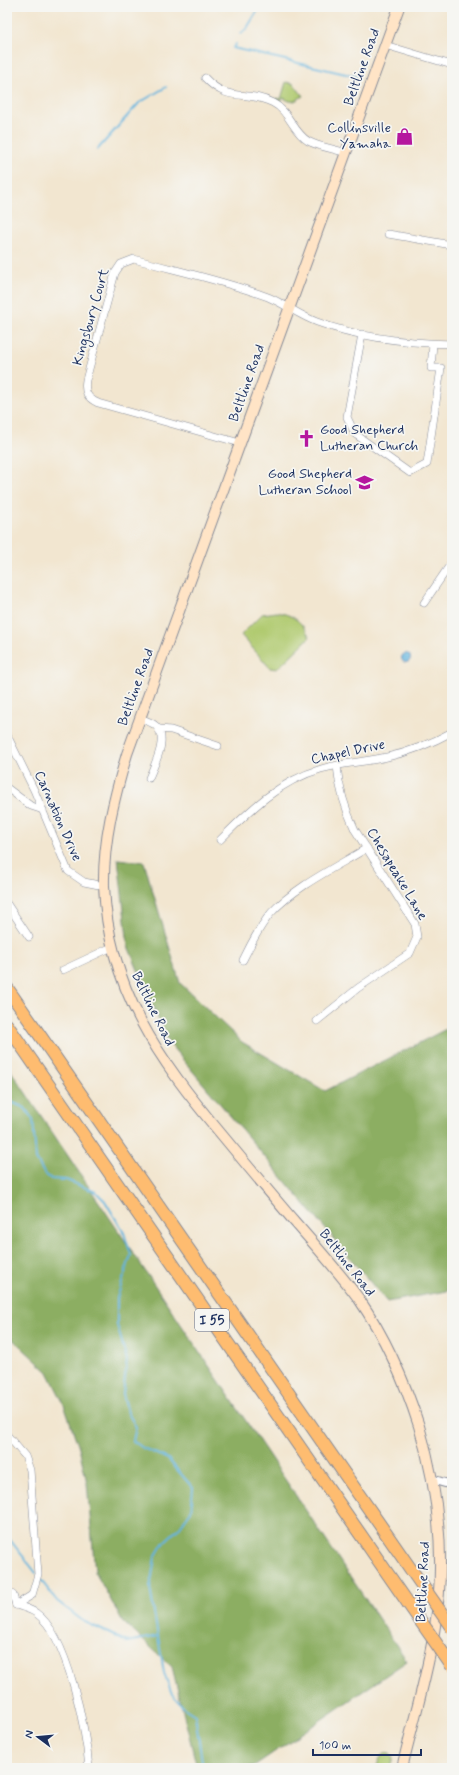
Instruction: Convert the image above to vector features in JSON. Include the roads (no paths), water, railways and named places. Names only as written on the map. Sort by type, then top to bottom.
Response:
[{"type":"highway","name":"I 55","points":[[7,988],[452,1628]]},
{"type":"highway","name":"I 55","points":[[7,1025],[452,1666]]},
{"type":"main road","name":"Beltline Road","points":[[399,7],[139,718],[127,754],[110,816],[105,858],[104,886],[112,947],[127,992],[139,1019],[163,1060],[200,1109],[318,1248],[358,1298],[392,1357],[412,1405],[426,1452],[431,1479],[440,1549],[439,1596],[431,1647],[402,1768]]},
{"type":"street","points":[[385,45],[452,64]]},
{"type":"street","points":[[206,78],[215,88],[225,93],[250,95],[273,103],[282,109],[307,141],[346,153]]},
{"type":"street","points":[[388,234],[452,246]]},
{"type":"street","name":"Kingsbury Court","points":[[240,443],[98,403],[89,397],[85,392],[86,380],[115,273],[121,264],[134,259],[270,298],[289,310]]},
{"type":"street","points":[[289,310],[317,322],[362,334],[394,340],[433,344],[452,344]]},
{"type":"street","points":[[362,334],[347,417],[355,434],[410,473],[427,464],[441,368],[431,368],[433,344]]},
{"type":"street","points":[[424,603],[452,562]]},
{"type":"street","points":[[139,718],[155,725],[159,729],[171,730],[218,746]]},
{"type":"street","points":[[149,778],[161,746],[159,729]]},
{"type":"street","name":"Chapel Drive","points":[[220,840],[250,810],[276,789],[306,774],[402,753],[420,747],[452,732]]},
{"type":"street","name":"Carnation Drive","points":[[7,735],[43,810],[68,871],[84,882],[104,886]]},
{"type":"street","name":"Chesapeake Lane","points":[[317,1021],[358,988],[404,958],[410,953],[416,942],[415,924],[348,815],[339,783],[337,766]]},
{"type":"street","points":[[7,788],[31,806],[43,810]]},
{"type":"street","points":[[243,960],[262,926],[280,905],[294,894],[367,848]]},
{"type":"street","points":[[7,904],[29,937]]},
{"type":"street","points":[[63,970],[112,947]]},
{"type":"street","points":[[7,1435],[25,1456],[30,1470],[38,1574],[32,1594],[16,1605]]},
{"type":"street","points":[[431,1479],[452,1485]]},
{"type":"street","points":[[7,1591],[13,1595],[16,1605]]},
{"type":"street","points":[[16,1605],[36,1613],[53,1633],[66,1665],[80,1710],[89,1768]]},
{"type":"water","points":[[406,653],[411,658],[406,663],[401,658]]},
{"type":"waterway","points":[[241,34],[247,28],[260,7]]},
{"type":"waterway","points":[[236,44],[233,48],[359,77]]},
{"type":"waterway","points":[[97,150],[139,103],[166,87]]},
{"type":"waterway","points":[[7,1100],[25,1108],[33,1120],[36,1159],[44,1173],[51,1179],[66,1180],[96,1192],[105,1201],[124,1233],[131,1255],[117,1298],[117,1325],[127,1360],[123,1394],[128,1413],[136,1427],[133,1441],[143,1448],[168,1459],[193,1488],[191,1511],[179,1528],[164,1542],[155,1557],[150,1588],[164,1673],[172,1694],[184,1708],[195,1715],[203,1768]]},
{"type":"waterway","points":[[7,1536],[36,1573]]},
{"type":"waterway","points":[[40,1579],[57,1601],[83,1621],[127,1642],[158,1636]]},
{"type":"place","name":"Collinsville Yamaha","points":[[404,136]]},
{"type":"place","name":"Good Shepherd Lutheran Church","points":[[307,438]]},
{"type":"place","name":"Good Shepherd Lutheran School","points":[[365,482]]}]
